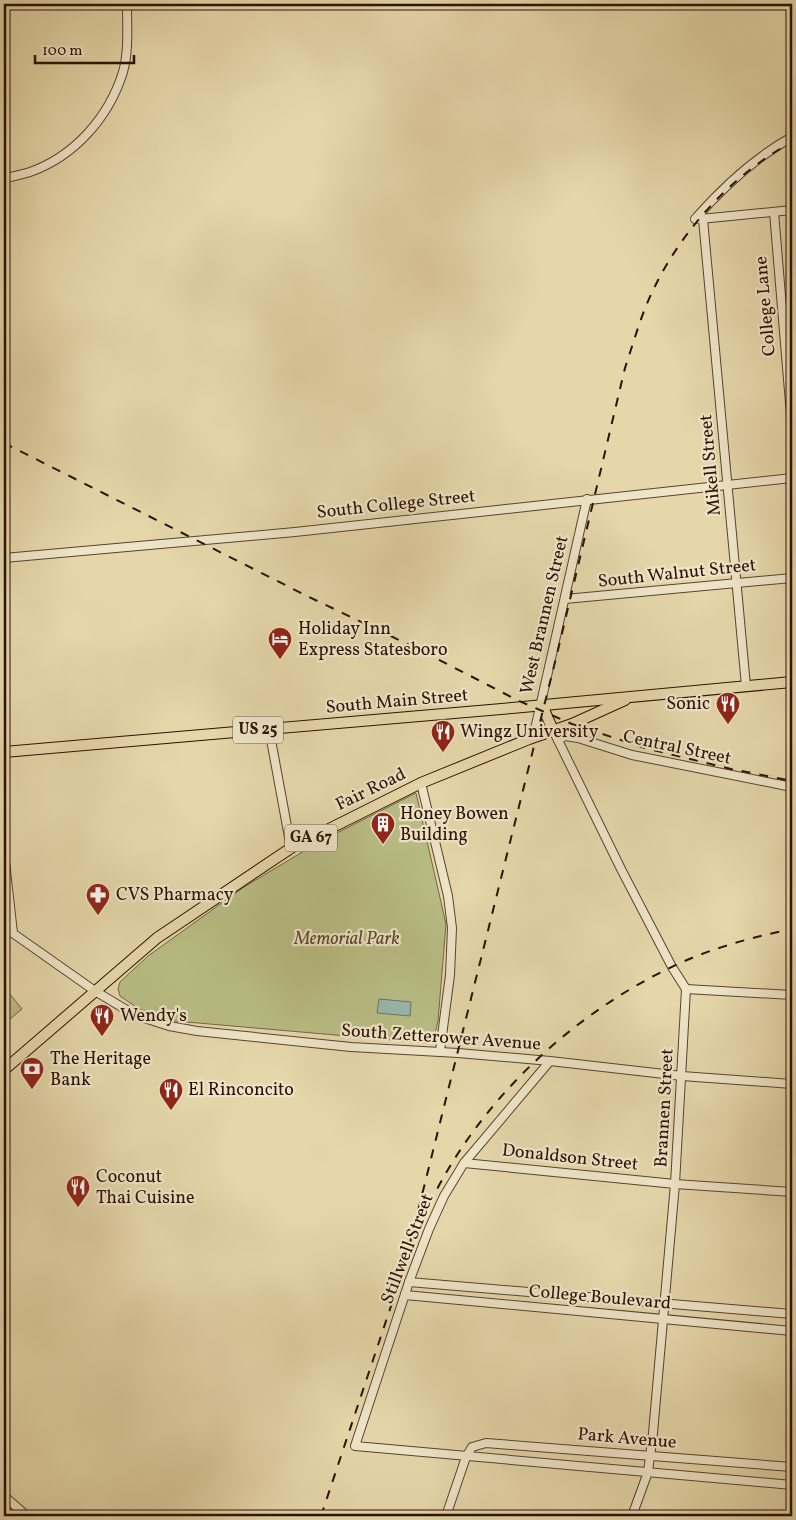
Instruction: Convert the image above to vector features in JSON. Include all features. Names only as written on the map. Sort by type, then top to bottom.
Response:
[{"type":"main road","name":"South Main Street","points":[[4,752],[792,682]]},
{"type":"main road","name":"GA 67","points":[[555,735],[633,697]]},
{"type":"main road","points":[[542,705],[555,735]]},
{"type":"main road","name":"Fair Road","points":[[4,1070],[157,938],[291,848],[422,783],[533,738],[555,735]]},
{"type":"street","points":[[4,178],[30,172],[50,162],[68,150],[96,125],[108,107],[123,71],[127,4]]},
{"type":"street","points":[[699,219],[721,191],[755,161],[792,137]]},
{"type":"street","points":[[699,219],[792,210]]},
{"type":"street","name":"College Lane","points":[[774,212],[792,427]]},
{"type":"street","name":"Mikell Street","points":[[699,219],[705,242],[746,686]]},
{"type":"street","name":"South College Street","points":[[4,558],[295,532],[792,478]]},
{"type":"street","name":"West Brannen Street","points":[[533,738],[542,705],[587,499]]},
{"type":"street","name":"South Walnut Street","points":[[565,599],[792,578]]},
{"type":"street","points":[[269,729],[291,848]]},
{"type":"street","points":[[555,735],[672,967],[686,989],[792,995]]},
{"type":"street","name":"Central Street","points":[[555,735],[578,738],[632,755],[792,787]]},
{"type":"street","points":[[422,783],[448,896],[452,928],[450,975],[440,1052]]},
{"type":"street","points":[[4,852],[13,933]]},
{"type":"street","name":"South Zetterower Avenue","points":[[4,927],[95,991],[135,1015],[177,1027],[351,1048],[440,1052],[550,1061],[682,1076],[792,1084]]},
{"type":"street","name":"Brannen Street","points":[[632,1516],[648,1472],[650,1456],[675,1184],[686,989]]},
{"type":"street","name":"Stillwell Street","points":[[355,1446],[409,1282],[428,1229],[444,1196],[464,1163],[550,1061]]},
{"type":"street","name":"Donaldson Street","points":[[464,1163],[675,1184],[792,1192]]},
{"type":"street","name":"College Boulevard","points":[[409,1282],[792,1314]]},
{"type":"street","name":"College Boulevard","points":[[405,1295],[792,1331]]},
{"type":"street","name":"Park Avenue","points":[[466,1457],[472,1447],[486,1443],[792,1468]]},
{"type":"street","name":"Park Avenue","points":[[355,1446],[792,1485]]},
{"type":"street","points":[[446,1516],[466,1457]]},
{"type":"street","points":[[4,1496],[27,1516]]},
{"type":"street","points":[[4,1509],[12,1504]]},
{"type":"green space","name":"Memorial Park","points":[[416,793],[446,924],[438,1021],[433,1042],[175,1021],[139,1009],[120,996],[118,989],[120,982],[148,956],[244,887],[319,842]]},
{"type":"green space","points":[[4,987],[22,1009],[4,1024]]},
{"type":"water","points":[[379,999],[411,1002],[410,1016],[377,1013]]},
{"type":"railway","points":[[405,1263],[558,650],[625,368],[640,321],[658,281],[688,233],[725,191],[769,156],[792,142]]},
{"type":"railway","points":[[4,443],[517,700],[572,724],[645,748],[731,769],[792,781]]},
{"type":"railway","points":[[422,1221],[443,1179],[468,1139],[497,1101],[530,1066],[566,1034],[605,1005],[645,981],[687,960],[739,942],[792,929]]},
{"type":"railway","points":[[321,1516],[407,1258]]},
{"type":"place","name":"Holiday Inn Express Statesboro","points":[[280,660]]},
{"type":"place","name":"Sonic","points":[[728,725]]},
{"type":"place","name":"Wingz University","points":[[443,753]]},
{"type":"place","name":"Honey Bowen Building","points":[[383,845]]},
{"type":"place","name":"CVS Pharmacy","points":[[98,916]]},
{"type":"place","name":"Wendy's","points":[[102,1037]]},
{"type":"place","name":"The Heritage Bank","points":[[32,1090]]},
{"type":"place","name":"El Rinconcito","points":[[171,1111]]},
{"type":"place","name":"Coconut Thai Cuisine","points":[[78,1208]]}]
